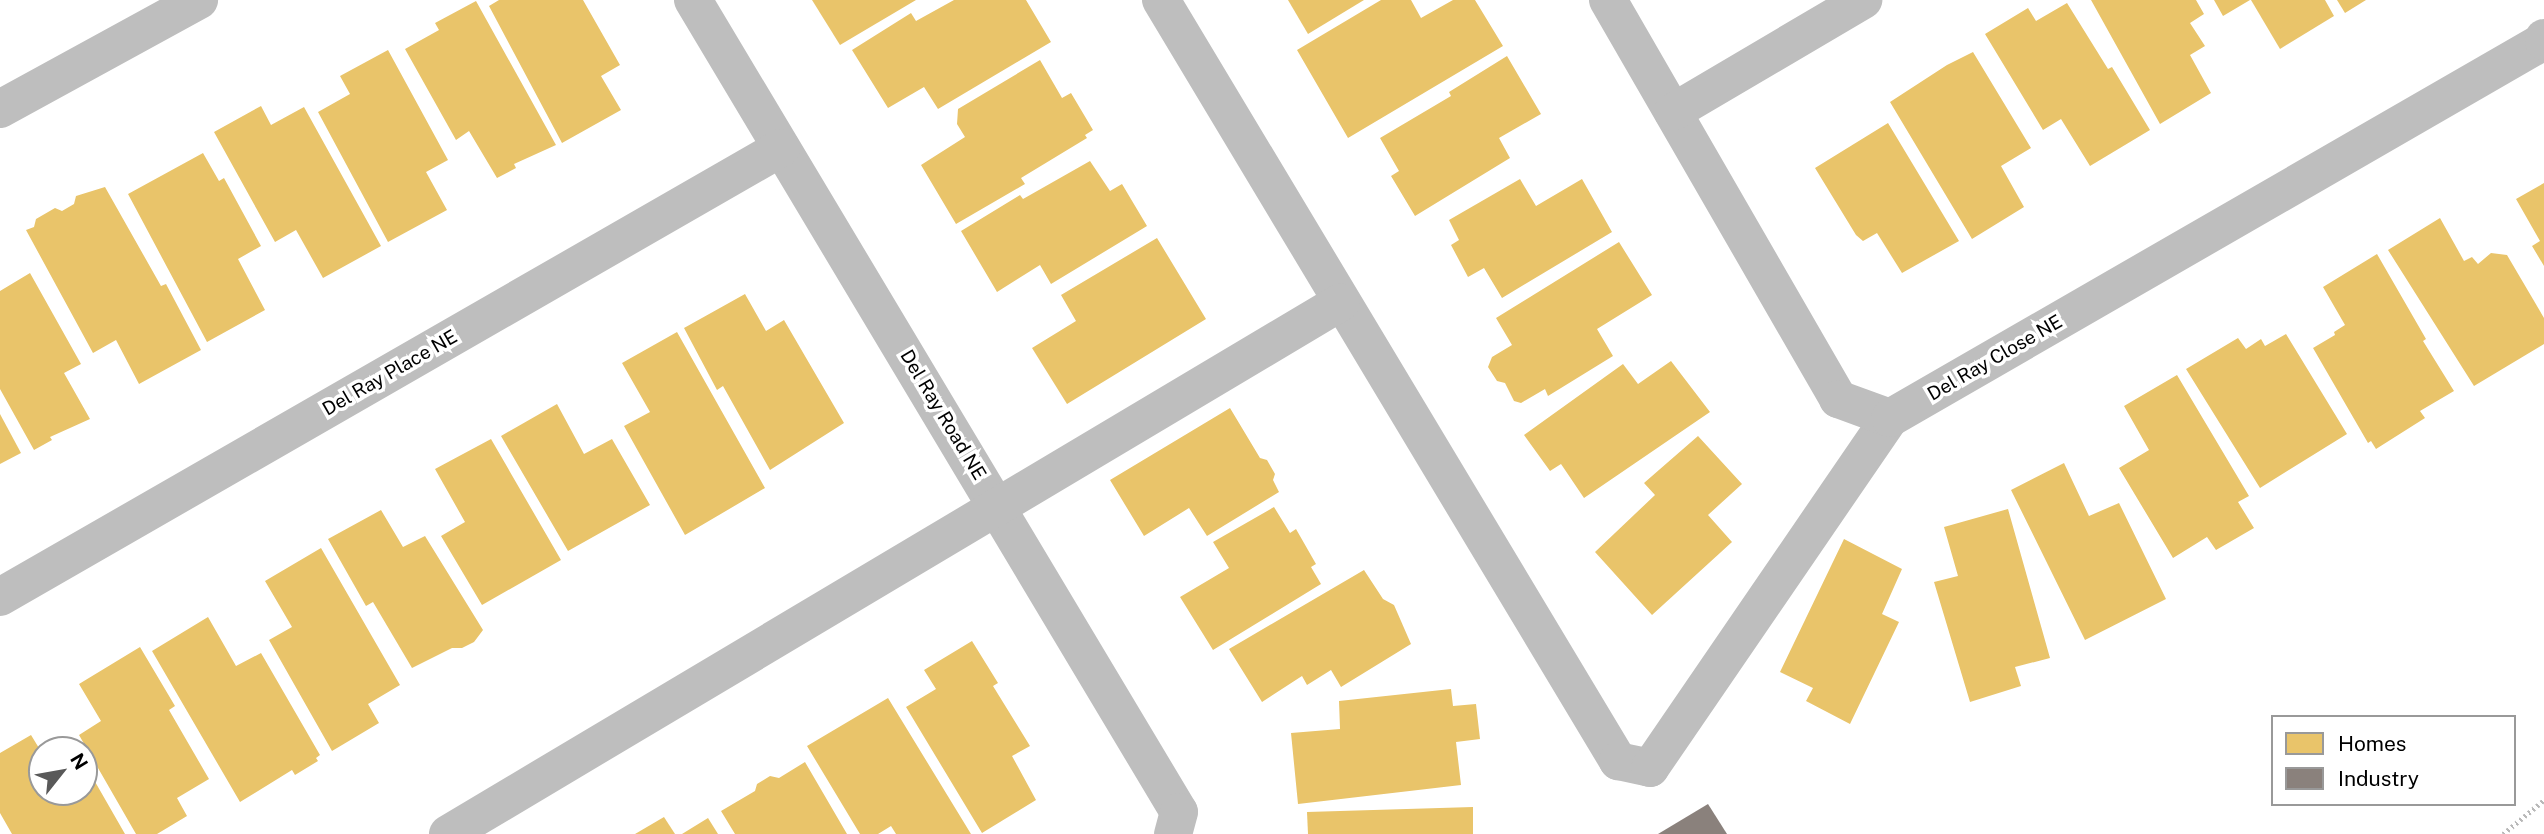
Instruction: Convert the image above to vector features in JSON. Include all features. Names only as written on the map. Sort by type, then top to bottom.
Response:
[{"type":"street","points":[[0,109],[199,0]]},
{"type":"street","name":"Del Ray Road NE","points":[[693,0],[999,507],[1179,812],[1173,834]]},
{"type":"street","points":[[1161,0],[1618,761],[1650,768],[1890,418],[1838,399],[1608,0]]},
{"type":"street","points":[[1673,112],[1863,0]]},
{"type":"street","name":"Del Ray Close NE","points":[[1890,418],[2544,41],[2544,38]]},
{"type":"street","name":"Del Ray Place NE","points":[[0,597],[781,148]]},
{"type":"street","points":[[448,834],[1341,302]]},
{"type":"path","points":[[2503,834],[2544,800]]},
{"type":"building: Homes","points":[[499,0],[583,0],[620,65],[601,76],[621,110],[562,143],[489,6]]},
{"type":"building: Homes","points":[[812,0],[916,0],[840,45]]},
{"type":"building: Homes","points":[[954,0],[1026,0],[1051,42],[938,109],[924,87],[888,108],[852,50],[911,13],[916,21]]},
{"type":"building: Homes","points":[[1288,0],[1364,0],[1308,34]]},
{"type":"building: Homes","points":[[1381,0],[1411,0],[1421,18],[1453,0],[1475,0],[1503,46],[1348,138],[1297,50]]},
{"type":"building: Homes","points":[[2091,0],[2196,0],[2204,14],[2190,23],[2205,46],[2190,55],[2211,93],[2160,124]]},
{"type":"building: Homes","points":[[2214,0],[2250,0],[2223,16]]},
{"type":"building: Homes","points":[[2251,0],[2325,0],[2334,16],[2280,49]]},
{"type":"building: Homes","points":[[2337,0],[2366,0],[2345,13]]},
{"type":"building: Homes","points":[[476,1],[556,145],[514,164],[516,168],[497,178],[469,131],[456,140],[405,49],[439,30],[435,23]]},
{"type":"building: Homes","points":[[2067,3],[2108,69],[2112,67],[2150,130],[2090,166],[2061,119],[2043,130],[1985,34],[2028,8],[2036,21]]},
{"type":"building: Homes","points":[[388,50],[448,160],[426,172],[447,210],[388,242],[318,112],[350,94],[340,76]]},
{"type":"building: Homes","points":[[1973,52],[2031,148],[2001,166],[2024,207],[1972,239],[1890,102],[1947,65]]},
{"type":"building: Homes","points":[[1507,56],[1541,114],[1499,138],[1510,158],[1415,216],[1391,176],[1399,171],[1380,138],[1451,96],[1449,92]]},
{"type":"building: Homes","points":[[1040,60],[1062,98],[1071,93],[1093,130],[1085,135],[1087,138],[1021,178],[1025,184],[956,224],[921,165],[965,137],[957,124],[958,109]]},
{"type":"building: Homes","points":[[261,106],[271,125],[304,107],[381,246],[323,278],[296,230],[275,242],[214,132]]},
{"type":"building: Homes","points":[[1888,123],[1959,241],[1902,273],[1877,233],[1863,241],[1856,235],[1815,168]]},
{"type":"building: Homes","points":[[203,153],[219,181],[224,178],[261,246],[238,259],[265,310],[207,342],[128,194]]},
{"type":"building: Homes","points":[[1090,161],[1110,191],[1122,184],[1147,226],[1051,284],[1040,265],[997,292],[961,231],[1020,195],[1023,199]]},
{"type":"building: Homes","points":[[1520,179],[1536,206],[1582,179],[1612,232],[1502,298],[1484,268],[1468,277],[1451,245],[1459,240],[1449,220]]},
{"type":"building: Homes","points":[[2544,183],[2544,266],[2532,246],[2540,241],[2516,199]]},
{"type":"building: Homes","points":[[105,187],[161,286],[166,284],[201,350],[139,384],[116,340],[93,353],[26,230],[34,227],[36,219],[55,208],[62,211],[74,204],[76,196]]},
{"type":"building: Homes","points":[[2440,218],[2464,261],[2472,257],[2478,264],[2491,253],[2507,255],[2544,318],[2544,344],[2474,386],[2388,250]]},
{"type":"building: Homes","points":[[1157,238],[1206,319],[1067,404],[1032,348],[1076,321],[1061,295]]},
{"type":"building: Homes","points":[[1619,242],[1652,295],[1597,329],[1613,356],[1548,396],[1545,389],[1521,403],[1514,401],[1505,383],[1497,381],[1488,367],[1492,357],[1512,345],[1496,318]]},
{"type":"building: Homes","points":[[2377,254],[2426,339],[2423,341],[2454,391],[2420,411],[2425,418],[2376,449],[2371,441],[2368,443],[2313,348],[2335,335],[2334,332],[2345,325],[2323,287]]},
{"type":"building: Homes","points":[[30,273],[81,364],[64,373],[90,419],[50,437],[52,440],[34,450],[0,389],[0,291]]},
{"type":"building: Homes","points":[[745,294],[766,331],[784,320],[844,423],[770,470],[723,386],[717,390],[684,328]]},
{"type":"building: Homes","points":[[677,332],[765,488],[685,535],[624,426],[650,412],[622,363]]},
{"type":"building: Homes","points":[[2286,334],[2347,434],[2260,488],[2186,369],[2238,338],[2246,349],[2261,339],[2265,346]]},
{"type":"building: Homes","points":[[1671,361],[1710,412],[1584,498],[1561,464],[1550,471],[1524,435],[1623,364],[1638,384]]},
{"type":"building: Homes","points":[[2177,375],[2249,496],[2238,502],[2254,528],[2216,550],[2207,537],[2173,558],[2119,468],[2149,450],[2124,406]]},
{"type":"building: Homes","points":[[557,404],[584,454],[612,439],[650,505],[568,551],[501,436]]},
{"type":"building: Homes","points":[[1230,408],[1260,458],[1267,460],[1275,474],[1273,480],[1279,492],[1207,536],[1189,508],[1144,536],[1110,480]]},
{"type":"building: Homes","points":[[0,414],[21,453],[0,464]]},
{"type":"building: Homes","points":[[1698,436],[1742,484],[1708,515],[1732,542],[1652,615],[1595,552],[1655,495],[1644,483]]},
{"type":"building: Homes","points":[[491,439],[561,560],[482,605],[441,536],[465,522],[435,469]]},
{"type":"building: Homes","points":[[2064,463],[2089,516],[2119,503],[2166,599],[2085,640],[2011,490]]},
{"type":"building: Homes","points":[[1274,507],[1290,533],[1296,529],[1316,564],[1311,567],[1321,584],[1213,650],[1180,597],[1229,568],[1213,542]]},
{"type":"building: Homes","points":[[2008,509],[2050,658],[2015,667],[2021,686],[1970,702],[1934,582],[1958,576],[1944,527]]},
{"type":"building: Homes","points":[[381,510],[403,547],[425,536],[483,630],[474,642],[462,648],[452,648],[412,668],[373,602],[366,606],[328,539]]},
{"type":"building: Homes","points":[[1844,539],[1902,569],[1882,614],[1899,622],[1850,724],[1806,701],[1813,688],[1780,672]]},
{"type":"building: Homes","points":[[321,548],[400,685],[368,704],[379,723],[332,751],[269,640],[292,627],[265,581]]},
{"type":"building: Homes","points":[[1364,570],[1383,599],[1394,605],[1411,644],[1341,687],[1331,670],[1307,685],[1302,676],[1262,702],[1229,649]]},
{"type":"building: Homes","points":[[208,617],[236,666],[261,653],[320,755],[316,758],[318,761],[295,775],[292,770],[240,802],[152,651]]},
{"type":"building: Homes","points":[[972,641],[998,683],[993,686],[1030,746],[1012,756],[1036,800],[982,833],[906,707],[936,689],[924,670]]},
{"type":"building: Homes","points":[[140,647],[175,706],[169,710],[209,779],[177,798],[187,816],[157,834],[136,834],[98,768],[98,736],[79,735],[101,721],[79,684]]},
{"type":"building: Homes","points":[[1451,689],[1453,706],[1476,704],[1480,739],[1456,742],[1461,785],[1298,804],[1291,733],[1340,729],[1339,701]]},
{"type":"building: Homes","points":[[888,698],[971,834],[896,834],[891,826],[878,834],[860,834],[807,746]]},
{"type":"building: Homes","points":[[28,737],[28,806],[98,806],[98,787],[125,834],[12,834],[0,813],[0,753]]},
{"type":"building: Homes","points":[[805,762],[847,834],[735,834],[721,811],[755,791],[757,784],[770,776],[779,778]]},
{"type":"building: Homes","points":[[1473,807],[1473,834],[1308,834],[1307,812]]},
{"type":"building: Homes","points":[[664,817],[675,834],[635,834]]},
{"type":"building: Homes","points":[[708,818],[718,834],[682,834]]},
{"type":"building: Industry","points":[[1708,804],[1727,834],[1658,834]]}]
